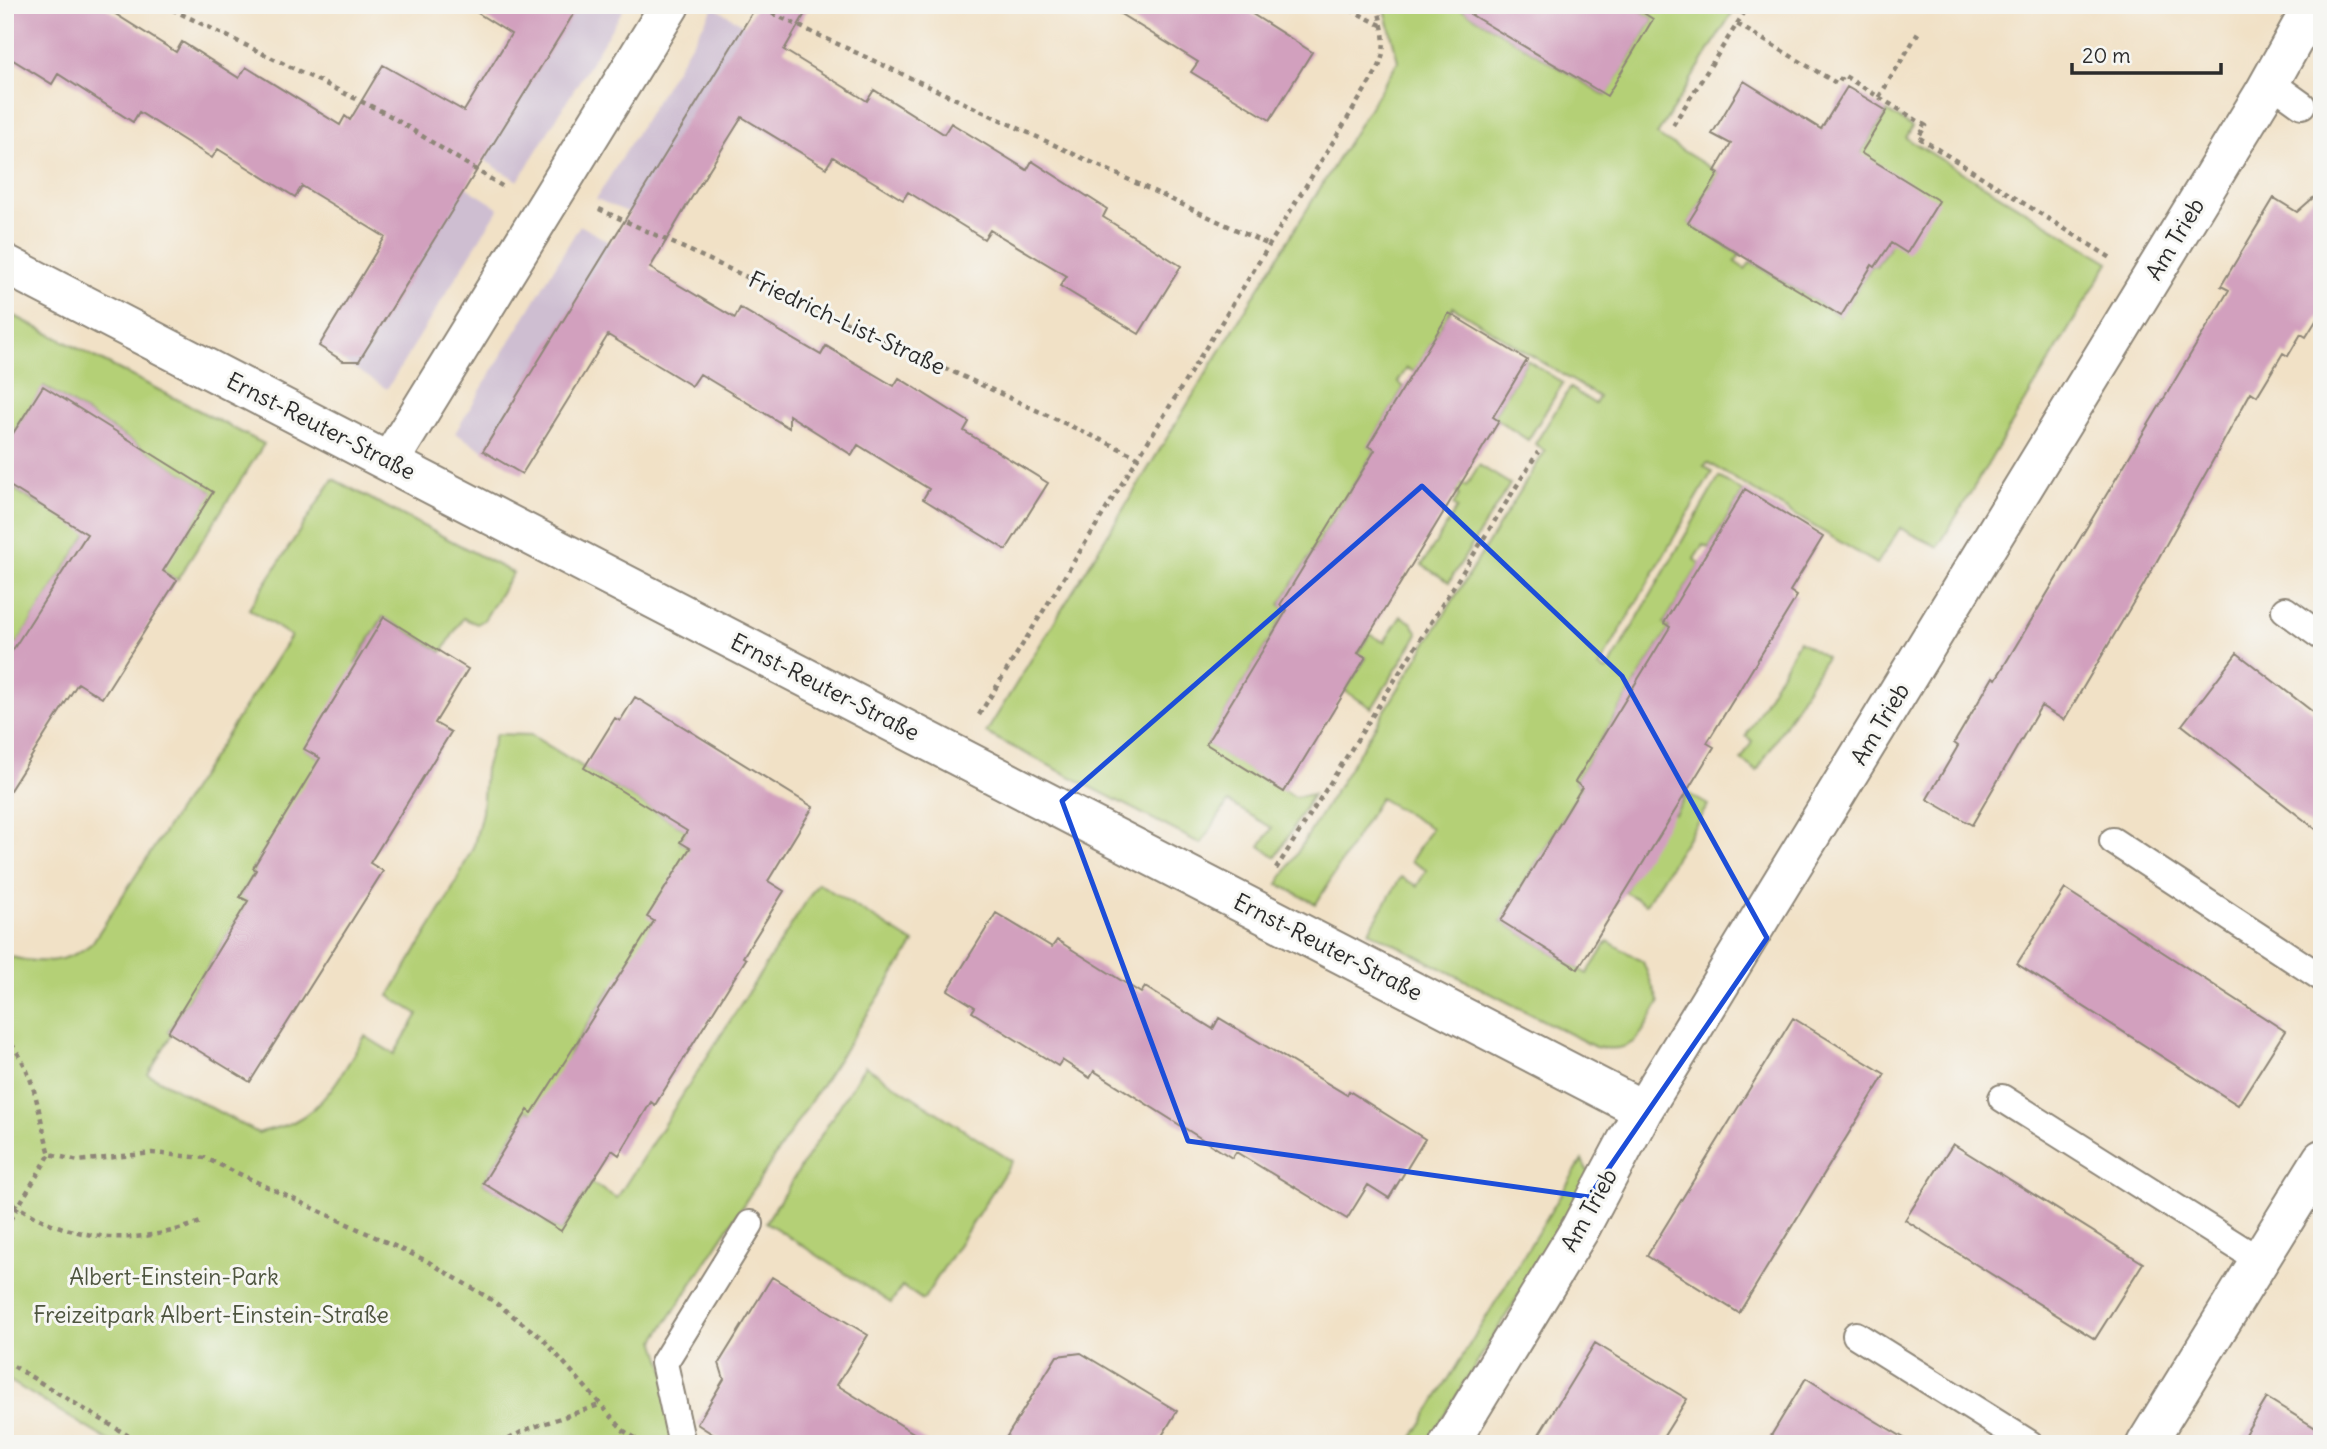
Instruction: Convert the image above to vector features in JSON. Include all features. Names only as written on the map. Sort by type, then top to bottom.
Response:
[{"type":"street","points":[[389,461],[670,5]]},
{"type":"street","name":"Am Trieb","points":[[1449,1444],[1580,1229],[1643,1110],[2270,82],[2313,5]]},
{"type":"street","name":"Ernst-Reuter-Straße","points":[[5,264],[1643,1110]]},
{"type":"street","points":[[2146,1444],[2322,1159]]},
{"type":"lane","points":[[2270,82],[2302,105]]},
{"type":"lane","points":[[2285,610],[2322,637]]},
{"type":"lane","points":[[2113,841],[2322,978]]},
{"type":"lane","points":[[2002,1098],[2259,1260]]},
{"type":"lane","points":[[682,1444],[664,1363],[750,1224]]},
{"type":"lane","points":[[1856,1335],[2030,1444]]},
{"type":"path","name":"Friedrich-List-Straße","points":[[163,5],[387,114],[550,201],[1138,457]]},
{"type":"path","points":[[754,5],[1269,245]]},
{"type":"path","points":[[1341,5],[1382,26]]},
{"type":"path","points":[[955,754],[1378,69],[1385,55],[1377,5]]},
{"type":"path","points":[[1673,125],[1749,5]]},
{"type":"path","points":[[1737,24],[1838,84],[1843,75],[1926,126],[1919,138],[2118,262]]},
{"type":"path","points":[[1879,97],[1920,30]]},
{"type":"path","points":[[1272,875],[1538,452]]},
{"type":"path","points":[[5,1036],[25,1063],[33,1082],[50,1154],[5,1228]]},
{"type":"path","points":[[50,1154],[78,1161],[152,1153],[187,1154],[224,1166],[427,1261],[461,1280],[543,1339],[624,1431],[644,1444]]},
{"type":"path","points":[[5,1198],[61,1229],[114,1239],[174,1233],[203,1221]]},
{"type":"path","points":[[5,1361],[142,1444]]},
{"type":"path","points":[[500,1444],[525,1430],[602,1404]]},
{"type":"highlighted area","points":[[1422,486],[1622,676],[1767,938],[1589,1197],[1188,1141],[1062,801]]},
{"type":"shaded area","points":[[529,5],[626,5],[518,181],[484,160],[490,150],[454,128]]},
{"type":"shaded area","points":[[714,7],[783,49],[672,230],[596,199]]},
{"type":"shaded area","points":[[427,172],[466,187],[499,208],[387,389],[319,346]]},
{"type":"shaded area","points":[[580,225],[611,243],[574,388],[522,474],[455,433]]},
{"type":"green space","points":[[1384,5],[1455,5],[1606,96],[1653,19],[1631,5],[1737,5],[1657,135],[1719,173],[1689,223],[1740,255],[1735,262],[1745,269],[1751,262],[1840,316],[1872,265],[1876,267],[1891,243],[1861,153],[1887,111],[1912,127],[1906,138],[2109,262],[1938,547],[1900,528],[1877,564],[1708,463],[1704,466],[1712,472],[1599,667],[1607,671],[1719,477],[1743,492],[1709,548],[1703,545],[1694,559],[1700,564],[1664,623],[1670,627],[1575,782],[1582,787],[1501,921],[1587,974],[1608,941],[1643,962],[1659,1003],[1636,1040],[1620,1048],[1595,1047],[1369,931],[1401,877],[1417,886],[1426,870],[1411,861],[1431,828],[1380,798],[1316,904],[1278,884],[1545,451],[1535,444],[1570,388],[1595,404],[1599,397],[1453,307],[1414,372],[1407,368],[1398,382],[1404,387],[1369,446],[1375,450],[1280,605],[1287,610],[1207,744],[1295,797],[1313,794],[1276,857],[1260,846],[1272,828],[1228,802],[1201,844],[986,733],[1398,61]]},
{"type":"green space","points":[[5,311],[264,444],[177,580],[153,565],[185,536],[212,492],[44,386],[5,446]]},
{"type":"green space","points":[[1527,360],[1563,383],[1528,440],[1493,417]]},
{"type":"green space","points":[[1479,465],[1510,484],[1449,582],[1422,565],[1457,508],[1453,505],[1459,495],[1453,491],[1458,482],[1466,486]]},
{"type":"green space","points":[[333,479],[513,573],[484,620],[477,624],[463,618],[442,652],[383,617],[355,663],[360,667],[305,749],[325,761],[253,868],[256,870],[240,896],[248,901],[168,1032],[172,1034],[148,1074],[258,1133],[291,1123],[317,1105],[335,1084],[365,1036],[394,1054],[418,1014],[389,996],[449,896],[474,845],[482,812],[485,769],[496,734],[531,735],[687,831],[680,842],[713,863],[654,921],[615,990],[611,988],[572,1049],[540,1117],[528,1110],[483,1183],[499,1193],[502,1189],[548,1218],[546,1222],[561,1231],[591,1183],[617,1198],[818,883],[914,943],[655,1340],[690,1444],[114,1444],[5,1378],[5,955],[51,961],[72,955],[92,943],[291,636],[249,609]]},
{"type":"green space","points":[[5,483],[39,505],[92,526],[17,644],[5,636]]},
{"type":"green space","points":[[1401,616],[1412,623],[1418,634],[1372,708],[1345,691],[1366,658],[1358,653],[1370,634],[1384,642]]},
{"type":"green space","points":[[1799,641],[1826,657],[1757,771],[1741,760],[1752,741],[1746,736]]},
{"type":"green space","points":[[1687,793],[1708,805],[1646,904],[1625,892],[1666,809],[1675,814]]},
{"type":"green space","points":[[865,1066],[1012,1161],[923,1300],[902,1286],[891,1303],[766,1222]]},
{"type":"green space","points":[[1582,1160],[1591,1178],[1427,1444],[1409,1444]]},
{"type":"building","points":[[5,5],[101,5],[176,52],[182,42],[239,78],[246,67],[340,125],[345,116],[350,120],[383,65],[464,111],[511,34],[465,5],[579,5],[359,361],[343,361],[319,346],[385,237],[302,186],[295,197],[218,149],[212,158],[139,112],[133,122],[58,74],[52,84],[5,55]]},
{"type":"building","points":[[757,5],[810,5],[784,50],[867,101],[874,90],[944,134],[951,123],[1027,170],[1032,161],[1107,209],[1103,217],[1181,266],[1139,334],[1060,286],[1067,276],[990,230],[984,239],[908,192],[903,200],[833,157],[826,168],[742,117],[687,205],[650,268],[735,318],[740,308],[821,355],[826,346],[894,386],[899,378],[969,422],[964,431],[1048,483],[1006,550],[923,499],[929,489],[858,445],[852,455],[789,415],[789,428],[700,374],[692,386],[608,335],[522,474],[483,451]]},
{"type":"building","points":[[1106,5],[1238,5],[1312,52],[1270,120],[1191,72],[1198,62]]},
{"type":"building","points":[[1455,5],[1631,5],[1653,19],[1607,96]]},
{"type":"building","points":[[1744,81],[1821,129],[1847,87],[1866,98],[1887,111],[1861,153],[1939,201],[1907,253],[1891,243],[1875,267],[1872,265],[1841,316],[1688,223],[1719,173],[1715,171],[1731,144],[1712,134]]},
{"type":"building","points":[[2322,190],[2322,311],[2306,337],[2301,334],[2288,356],[2283,353],[2257,396],[2251,392],[2143,586],[2064,720],[2041,706],[1972,825],[1927,799],[1958,746],[1954,743],[1993,677],[1996,679],[2229,290],[2221,286],[2274,198],[2297,212]]},
{"type":"building","points":[[1449,313],[1527,360],[1493,417],[1499,421],[1358,653],[1366,657],[1284,792],[1206,744],[1287,610],[1280,605],[1375,450],[1368,446]]},
{"type":"building","points":[[43,386],[213,492],[163,571],[177,580],[102,698],[78,683],[5,798],[5,662],[87,534],[5,483],[5,446]]},
{"type":"building","points":[[1745,489],[1823,537],[1790,591],[1797,596],[1707,743],[1714,747],[1578,969],[1501,921],[1582,787],[1575,782],[1670,627],[1664,623]]},
{"type":"building","points":[[384,617],[468,669],[435,723],[451,732],[370,863],[383,871],[250,1082],[168,1032],[248,901],[240,897],[256,870],[253,868],[320,758],[304,749]]},
{"type":"building","points":[[2237,653],[2322,719],[2322,834],[2182,725]]},
{"type":"building","points":[[635,697],[813,807],[768,881],[784,891],[743,957],[746,959],[655,1105],[651,1102],[619,1155],[612,1150],[561,1231],[483,1183],[528,1110],[532,1113],[654,921],[647,917],[690,848],[680,842],[687,831],[584,768],[615,718],[620,721]]},
{"type":"building","points":[[2065,889],[2285,1031],[2238,1105],[2017,964]]},
{"type":"building","points":[[996,913],[1052,947],[1057,940],[1141,993],[1145,987],[1213,1029],[1219,1018],[1347,1095],[1349,1091],[1425,1139],[1389,1198],[1368,1185],[1347,1219],[1236,1152],[1232,1158],[1094,1071],[1090,1078],[1062,1060],[1058,1066],[972,1012],[975,1007],[948,990]]},
{"type":"building","points":[[1793,1018],[1885,1074],[1739,1313],[1647,1256]]},
{"type":"building","points":[[1953,1144],[2143,1263],[2095,1339],[1905,1220]]},
{"type":"building","points":[[772,1277],[868,1335],[837,1385],[931,1444],[728,1444],[697,1424],[724,1379],[719,1363]]},
{"type":"building","points":[[1595,1343],[1687,1399],[1659,1444],[1533,1444]]},
{"type":"building","points":[[1081,1353],[1177,1411],[1157,1444],[1002,1444],[1057,1356]]},
{"type":"building","points":[[1806,1378],[1844,1402],[1914,1444],[1766,1444]]},
{"type":"building","points":[[2267,1398],[2322,1432],[2322,1444],[2239,1444]]},
{"type":"park label","name":"Albert-Einstein-Park","points":[[174,1277]]},
{"type":"park label","name":"Freizeitpark Albert-Einstein-Straße","points":[[211,1315]]}]
